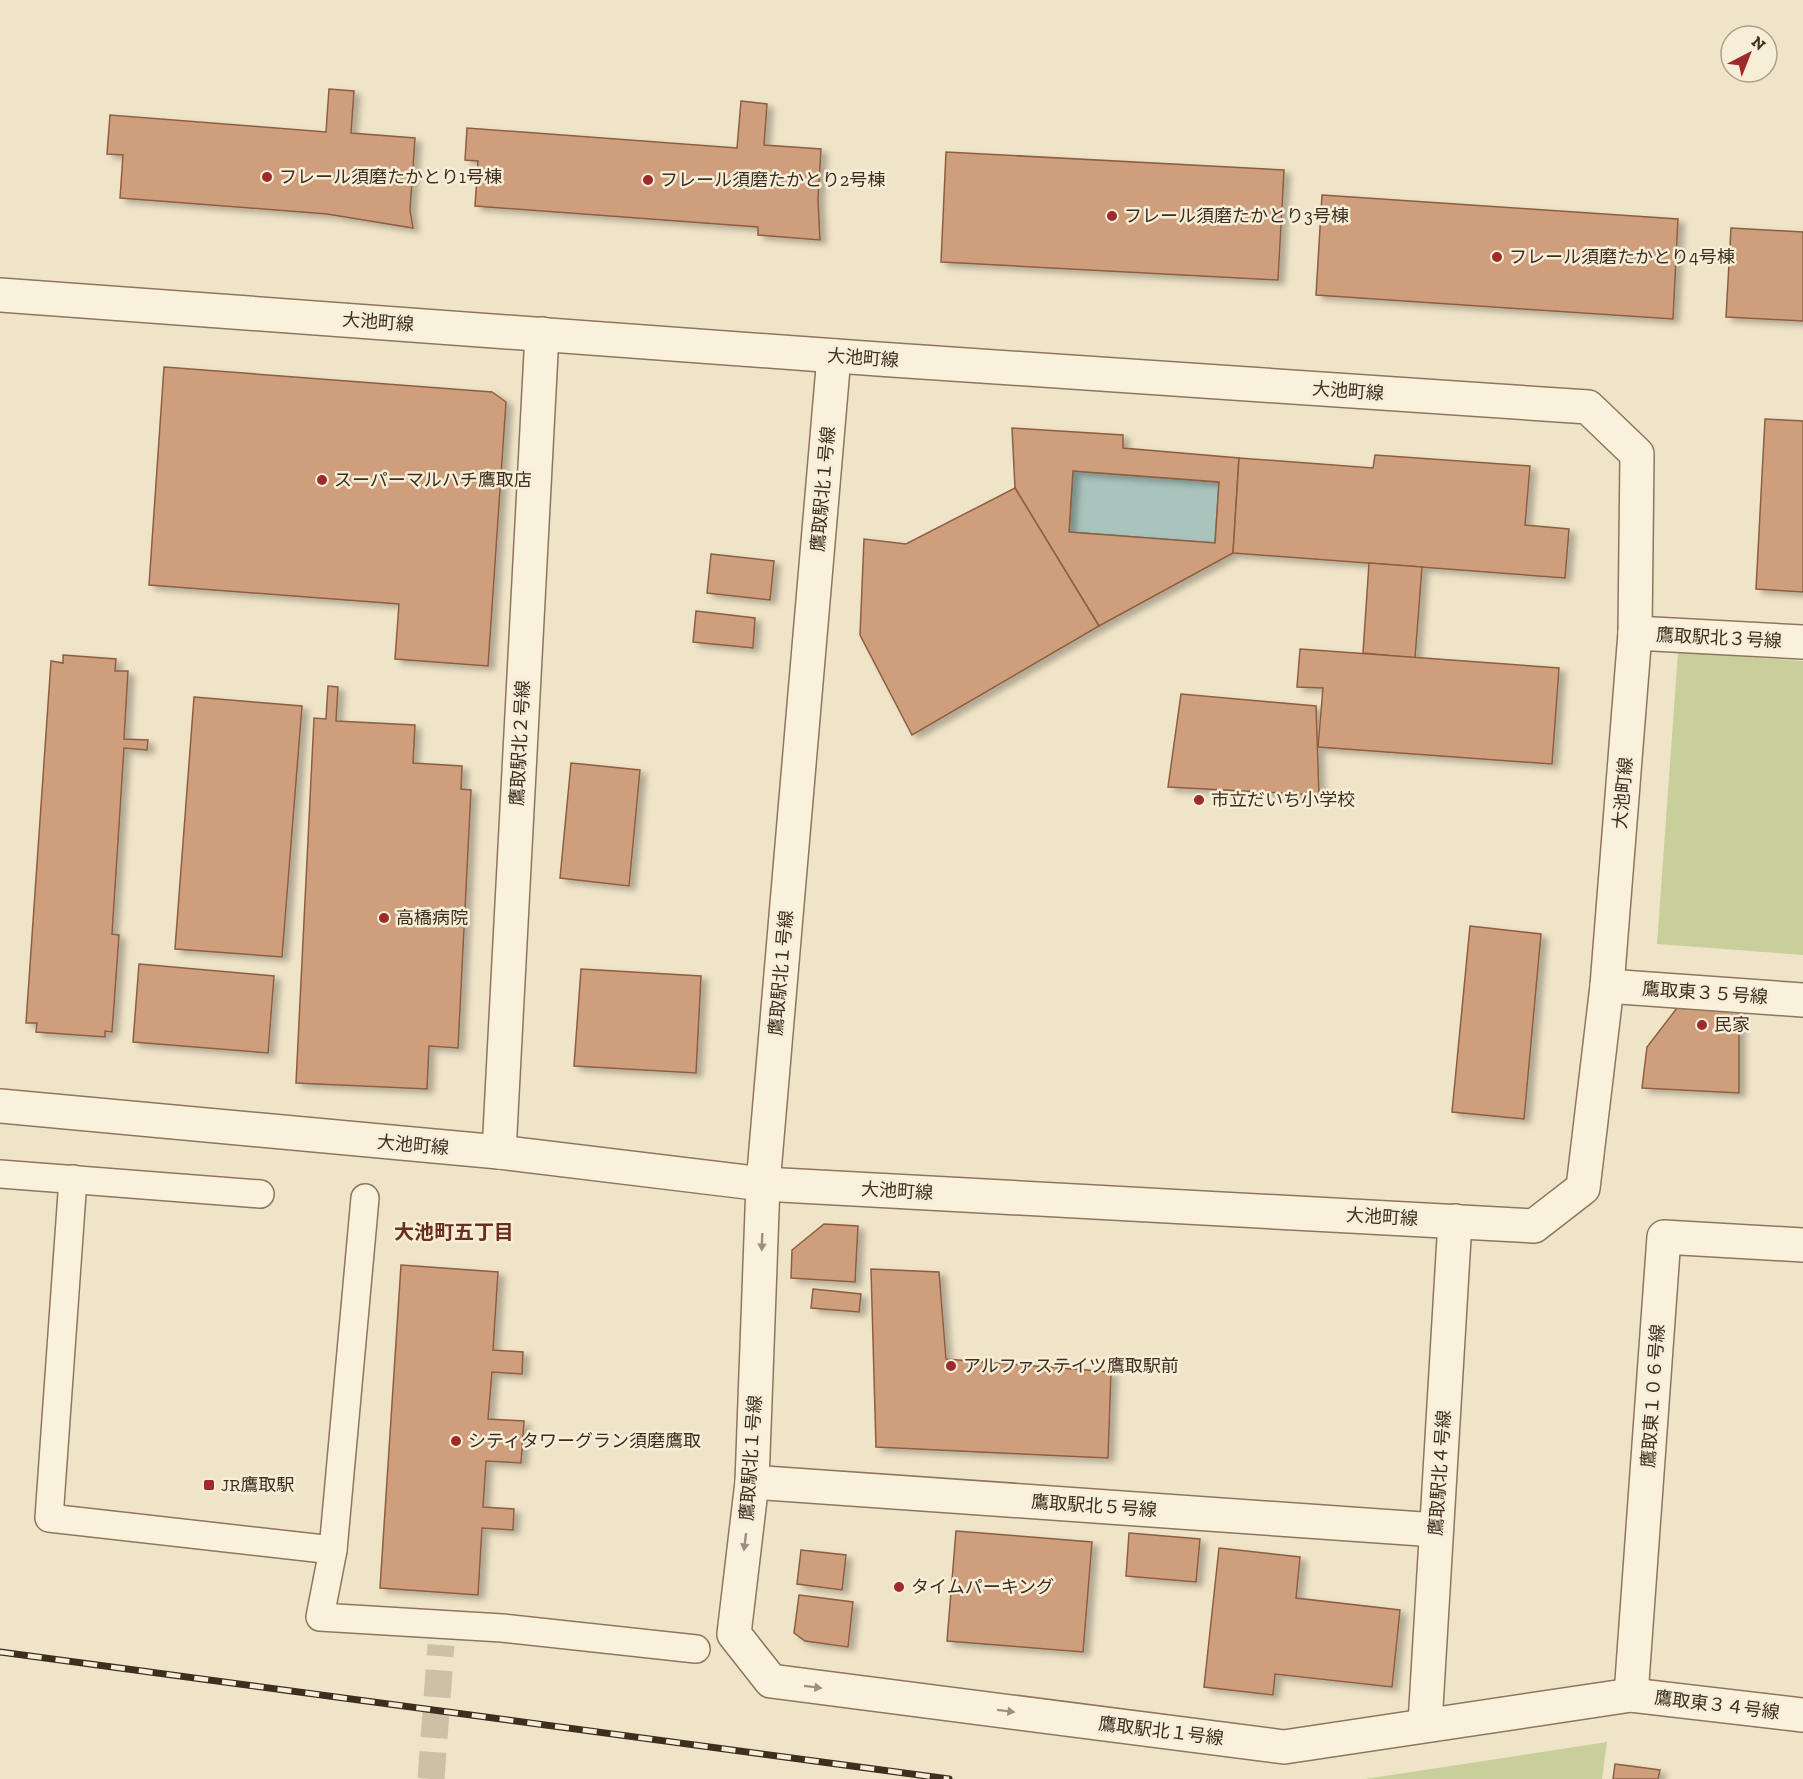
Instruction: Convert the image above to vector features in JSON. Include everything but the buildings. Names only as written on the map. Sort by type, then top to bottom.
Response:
[{"type":"street","name":"大池町線","points":[[0,295],[834,356],[1588,407],[1637,454],[1635,633],[1607,986],[1583,1188],[1534,1226],[763,1184],[499,1152],[0,1106]]},
{"type":"street","name":"鷹取駅北２号線","points":[[499,1152],[542,334]]},
{"type":"street","name":"鷹取駅北１号線","points":[[834,356],[763,1184],[752,1482],[734,1635],[771,1681],[1284,1747],[1425,1724],[1631,1695]]},
{"type":"street","name":"鷹取駅北３号線","points":[[1635,633],[1803,642]]},
{"type":"street","name":"鷹取東３５号線","points":[[1607,986],[1803,1000]]},
{"type":"street","points":[[0,1174],[260,1194]]},
{"type":"street","points":[[73,1179],[49,1518],[333,1550]]},
{"type":"street","points":[[363,1198],[333,1550],[320,1617],[444,1635],[502,1628],[696,1649]]},
{"type":"street","name":"鷹取駅北４号線","points":[[1425,1724],[1455,1221]]},
{"type":"street","name":"鷹取東１０６号線","points":[[1631,1695],[1664,1237],[1803,1245]]},
{"type":"street","name":"鷹取駅北５号線","points":[[752,1482],[1436,1530]]},
{"type":"street","name":"鷹取東３４号線","points":[[1631,1695],[1803,1715]]},
{"type":"green space","points":[[1678,652],[1803,661],[1803,955],[1657,944]]},
{"type":"green space","points":[[1607,1742],[1602,1779],[1365,1779]]},
{"type":"water","points":[[1073,471],[1219,482],[1215,543],[1069,532]]},
{"type":"tunnel","points":[[431,1779],[441,1645]]},
{"type":"railway","points":[[0,1652],[949,1779]]},
{"type":"place","name":"フレール須磨たかとり1号棟","points":[[267,177]]},
{"type":"place","name":"フレール須磨たかとり2号棟","points":[[648,180]]},
{"type":"place","name":"フレール須磨たかとり3号棟","points":[[1112,216]]},
{"type":"place","name":"フレール須磨たかとり4号棟","points":[[1497,257]]},
{"type":"place","name":"スーパーマルハチ鷹取店","points":[[322,480]]},
{"type":"place","name":"市立だいち小学校","points":[[1199,800]]},
{"type":"place","name":"高橋病院","points":[[384,918]]},
{"type":"place","name":"民家","points":[[1702,1025]]},
{"type":"place","name":"アルファステイツ鷹取駅前","points":[[951,1366]]},
{"type":"place","name":"シティタワーグラン須磨鷹取","points":[[456,1441]]},
{"type":"place","name":"JR鷹取駅","points":[[209,1485]]},
{"type":"place","name":"タイムパーキング","points":[[899,1587]]},
{"type":"district","name":"大池町五丁目","points":[[454,1232]]}]
